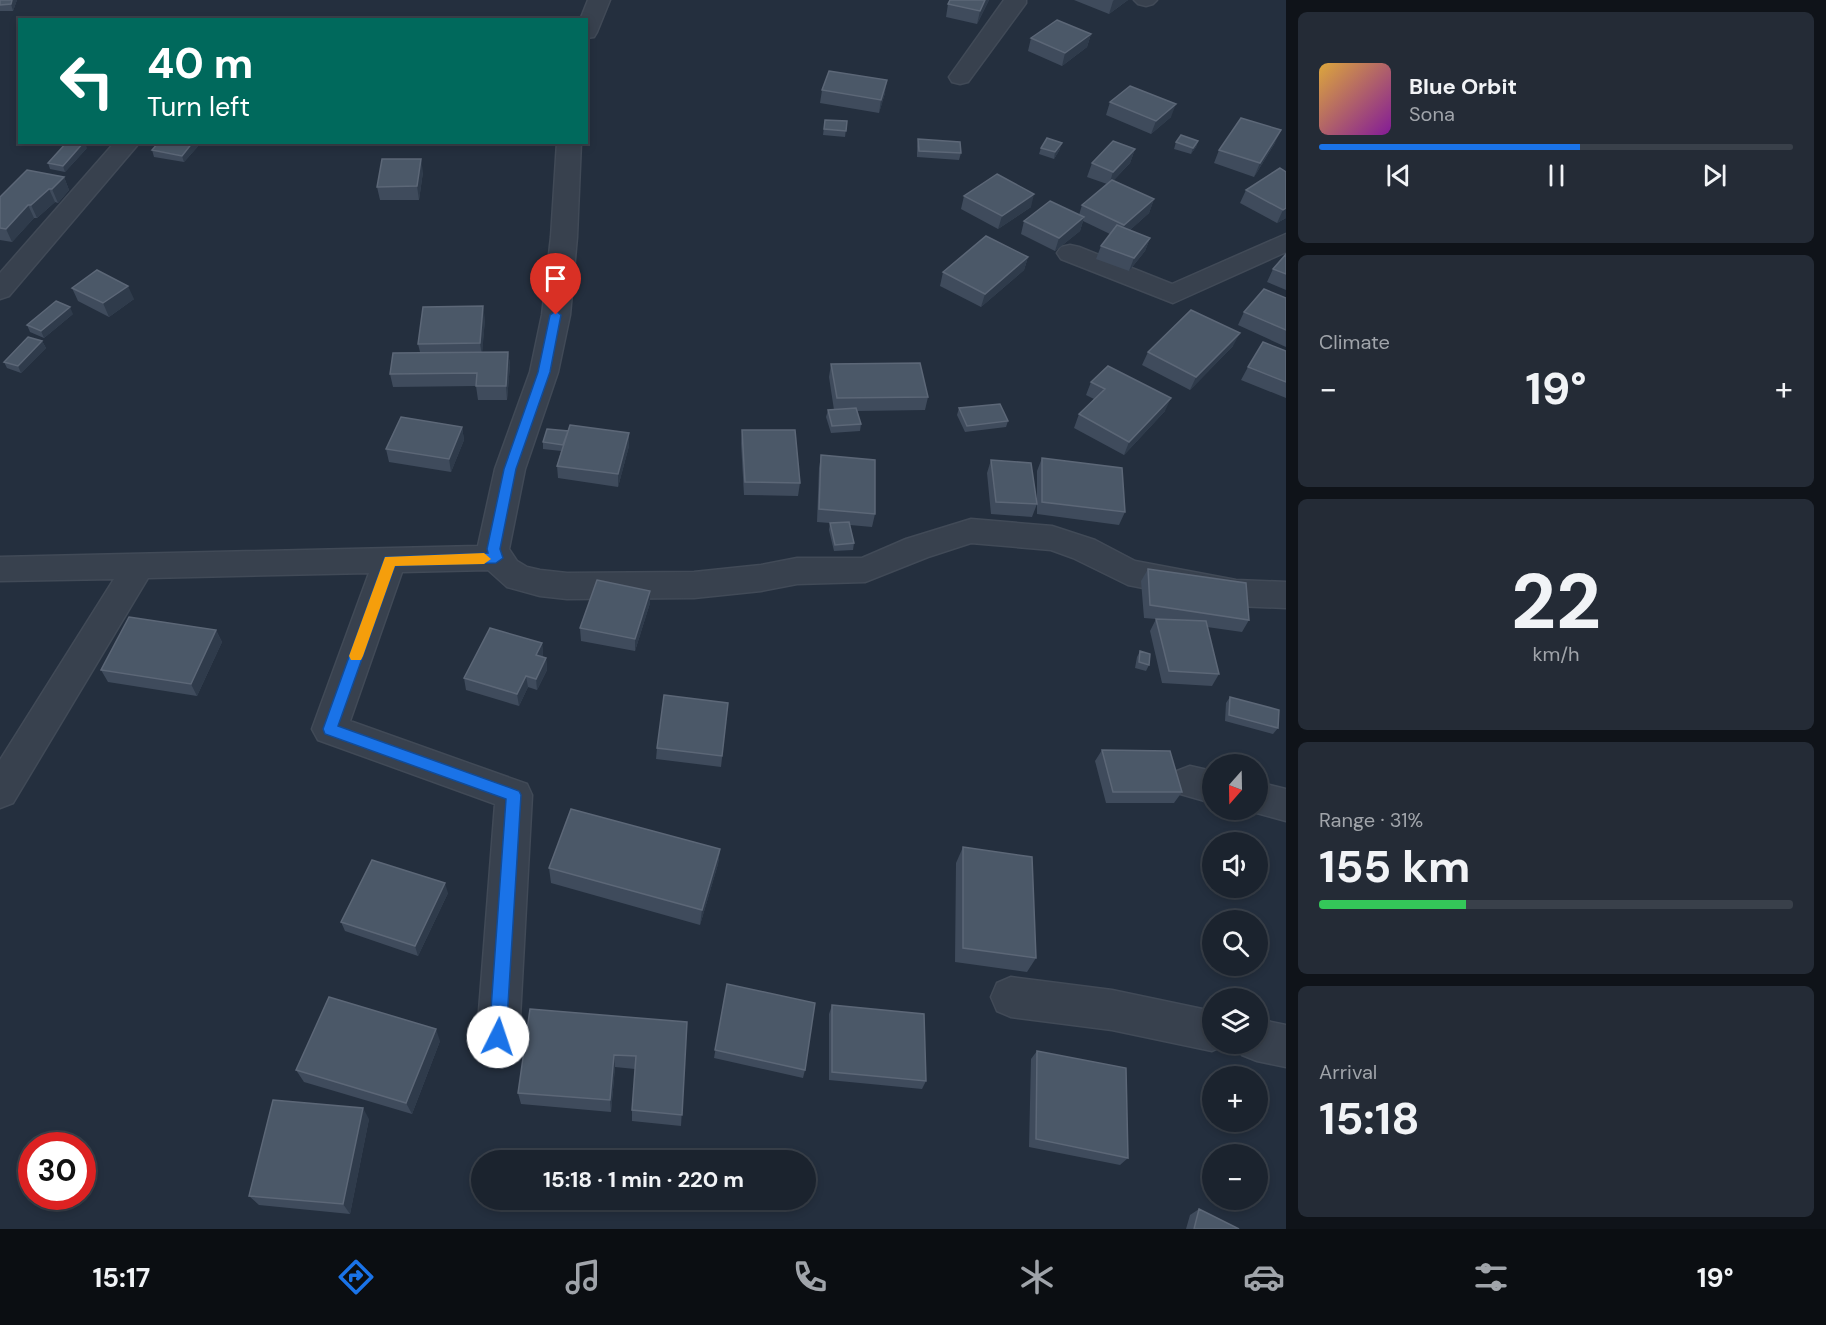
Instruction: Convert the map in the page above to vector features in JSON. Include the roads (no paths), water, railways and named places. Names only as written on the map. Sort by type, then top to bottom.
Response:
[{"type":"street","points":[[588,27],[599,0]]},
{"type":"street","points":[[960,77],[1015,0]]},
{"type":"street","points":[[0,290],[126,144]]},
{"type":"street","points":[[569,144],[564,237],[556,315],[544,372],[510,469],[493,549],[496,558],[506,570],[518,578],[567,586],[694,585],[761,578],[797,571],[865,570],[917,548],[971,531],[1052,538],[1084,549],[1128,572],[1236,593],[1286,595]]},
{"type":"street","points":[[1070,253],[1173,294],[1286,242]]},
{"type":"street","points":[[0,569],[496,558]]},
{"type":"street","points":[[390,561],[330,729],[514,795],[498,1037]]},
{"type":"street","points":[[0,792],[139,566]]},
{"type":"street","points":[[1268,801],[1286,805]]},
{"type":"street","points":[[1011,997],[1112,1010],[1202,1029]]},
{"type":"street","points":[[1268,1042],[1286,1046]]}]
